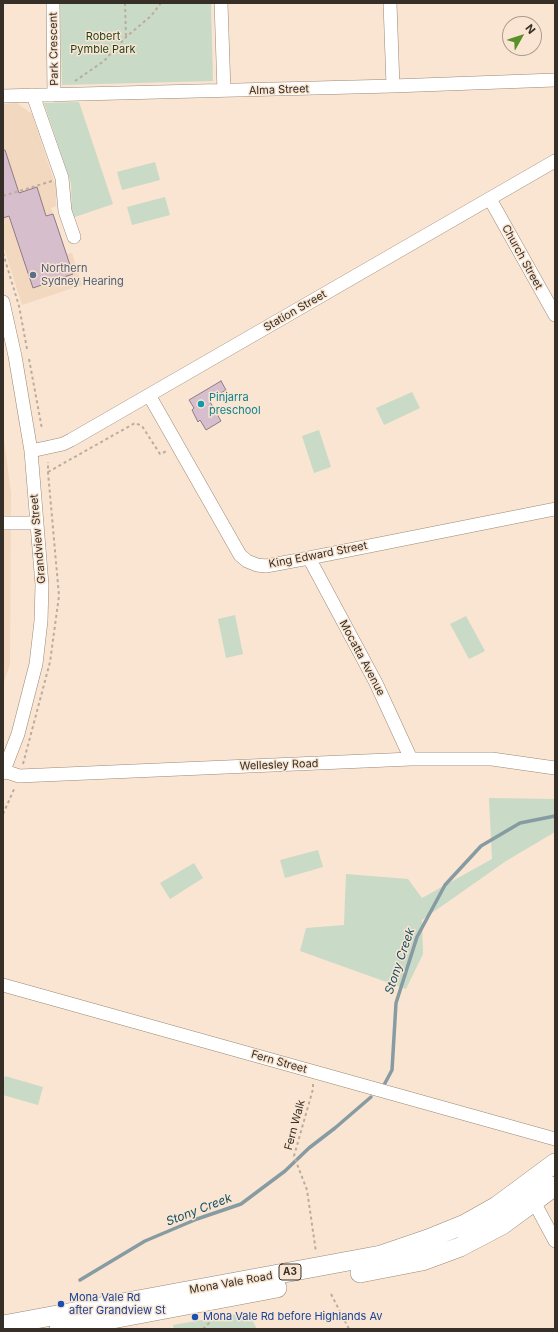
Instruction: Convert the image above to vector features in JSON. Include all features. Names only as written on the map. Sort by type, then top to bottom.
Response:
[{"type":"highway","name":"Mona Vale Road","points":[[3,1325],[381,1255],[428,1240],[465,1224],[497,1206],[555,1163]]},
{"type":"highway","name":"Mona Vale Road","points":[[59,1329],[422,1261],[460,1247],[502,1225],[555,1186]]},
{"type":"street","name":"Park Crescent","points":[[53,3],[54,95]]},
{"type":"street","points":[[221,3],[224,91]]},
{"type":"street","points":[[390,3],[393,86]]},
{"type":"street","name":"Alma Street","points":[[3,96],[224,91],[555,80]]},
{"type":"street","points":[[33,95],[62,178],[65,211],[74,237]]},
{"type":"street","name":"Station Street","points":[[31,451],[63,444],[71,440],[555,161]]},
{"type":"street","name":"Church Street","points":[[490,199],[555,315]]},
{"type":"street","name":"Grandview Street","points":[[3,302],[15,356],[31,451],[42,585],[41,621],[36,664],[18,734],[3,772]]},
{"type":"street","name":"King Edward Street","points":[[149,395],[240,555],[247,561],[261,565],[309,558],[555,509]]},
{"type":"street","points":[[8,523],[37,523]]},
{"type":"street","name":"Mocatta Avenue","points":[[309,558],[376,683],[411,759]]},
{"type":"street","name":"Wellesley Road","points":[[3,772],[19,776],[411,759],[492,759],[555,768]]},
{"type":"street","name":"Fern Street","points":[[3,985],[555,1139]]},
{"type":"street","points":[[534,1202],[555,1241]]},
{"type":"path","points":[[125,3],[126,37]]},
{"type":"path","points":[[73,83],[104,61],[126,37],[151,16],[161,3]]},
{"type":"path","points":[[3,196],[62,178]]},
{"type":"path","points":[[48,472],[135,423],[142,426],[160,454],[170,449]]},
{"type":"path","points":[[22,765],[24,760]]},
{"type":"path","points":[[3,814],[16,784]]},
{"type":"path","name":"Fern Walk","points":[[313,1071],[313,1088],[294,1156],[307,1190],[317,1253]]},
{"type":"path","points":[[331,1294],[349,1329]]},
{"type":"path","points":[[203,1329],[212,1320],[216,1319],[216,1316]]},
{"type":"shaded area","points":[[17,103],[32,114],[56,187],[56,206],[51,208],[67,254],[72,253],[82,285],[22,305],[3,245],[3,104]]},
{"type":"shaded area","points":[[3,432],[11,493],[10,664],[3,685]]},
{"type":"green space","name":"Robert Pymble Park","points":[[60,3],[211,3],[213,81],[62,85]]},
{"type":"green space","points":[[79,102],[113,204],[72,218],[71,183],[44,103]]},
{"type":"green space","points":[[155,162],[160,180],[122,190],[117,172]]},
{"type":"green space","points":[[165,197],[170,215],[132,225],[127,207]]},
{"type":"green space","points":[[412,392],[420,408],[384,425],[376,408]]},
{"type":"green space","points":[[319,430],[331,467],[314,473],[302,436]]},
{"type":"green space","points":[[235,615],[243,654],[226,658],[218,619]]},
{"type":"green space","points":[[466,616],[485,651],[469,659],[450,624]]},
{"type":"green space","points":[[489,798],[555,799],[555,832],[506,861],[422,920],[423,954],[406,989],[300,951],[306,928],[344,925],[346,874],[408,879],[422,898],[492,859]]},
{"type":"green space","points":[[318,850],[323,867],[285,878],[280,860]]},
{"type":"green space","points":[[194,863],[203,878],[170,899],[160,883]]},
{"type":"green space","points":[[5,1076],[43,1087],[38,1105],[3,1095]]},
{"type":"green space","points":[[248,1312],[257,1329],[174,1329],[173,1325]]},
{"type":"building","points":[[3,150],[5,150],[19,193],[37,187],[46,216],[53,214],[73,274],[33,288],[9,216],[3,218]]},
{"type":"building","name":"Pinjarra preschool","points":[[221,381],[226,390],[209,400],[221,421],[206,430],[200,420],[198,422],[192,410],[194,408],[189,400]]},
{"type":"waterway","name":"Stony Creek","points":[[384,1085],[392,1070],[396,1003],[417,937],[445,885],[481,846],[520,823],[555,816]]},
{"type":"waterway","name":"Stony Creek","points":[[80,1280],[145,1241],[197,1219],[241,1204],[285,1171],[309,1148],[371,1097]]},
{"type":"place","name":"Northern Sydney Hearing","points":[[33,275]]},
{"type":"place","name":"Pinjarra preschool","points":[[201,404]]},
{"type":"place","name":"Mona Vale Rd after Grandview St","points":[[61,1304]]},
{"type":"place","name":"Mona Vale Rd before Highlands Av","points":[[195,1317]]}]
